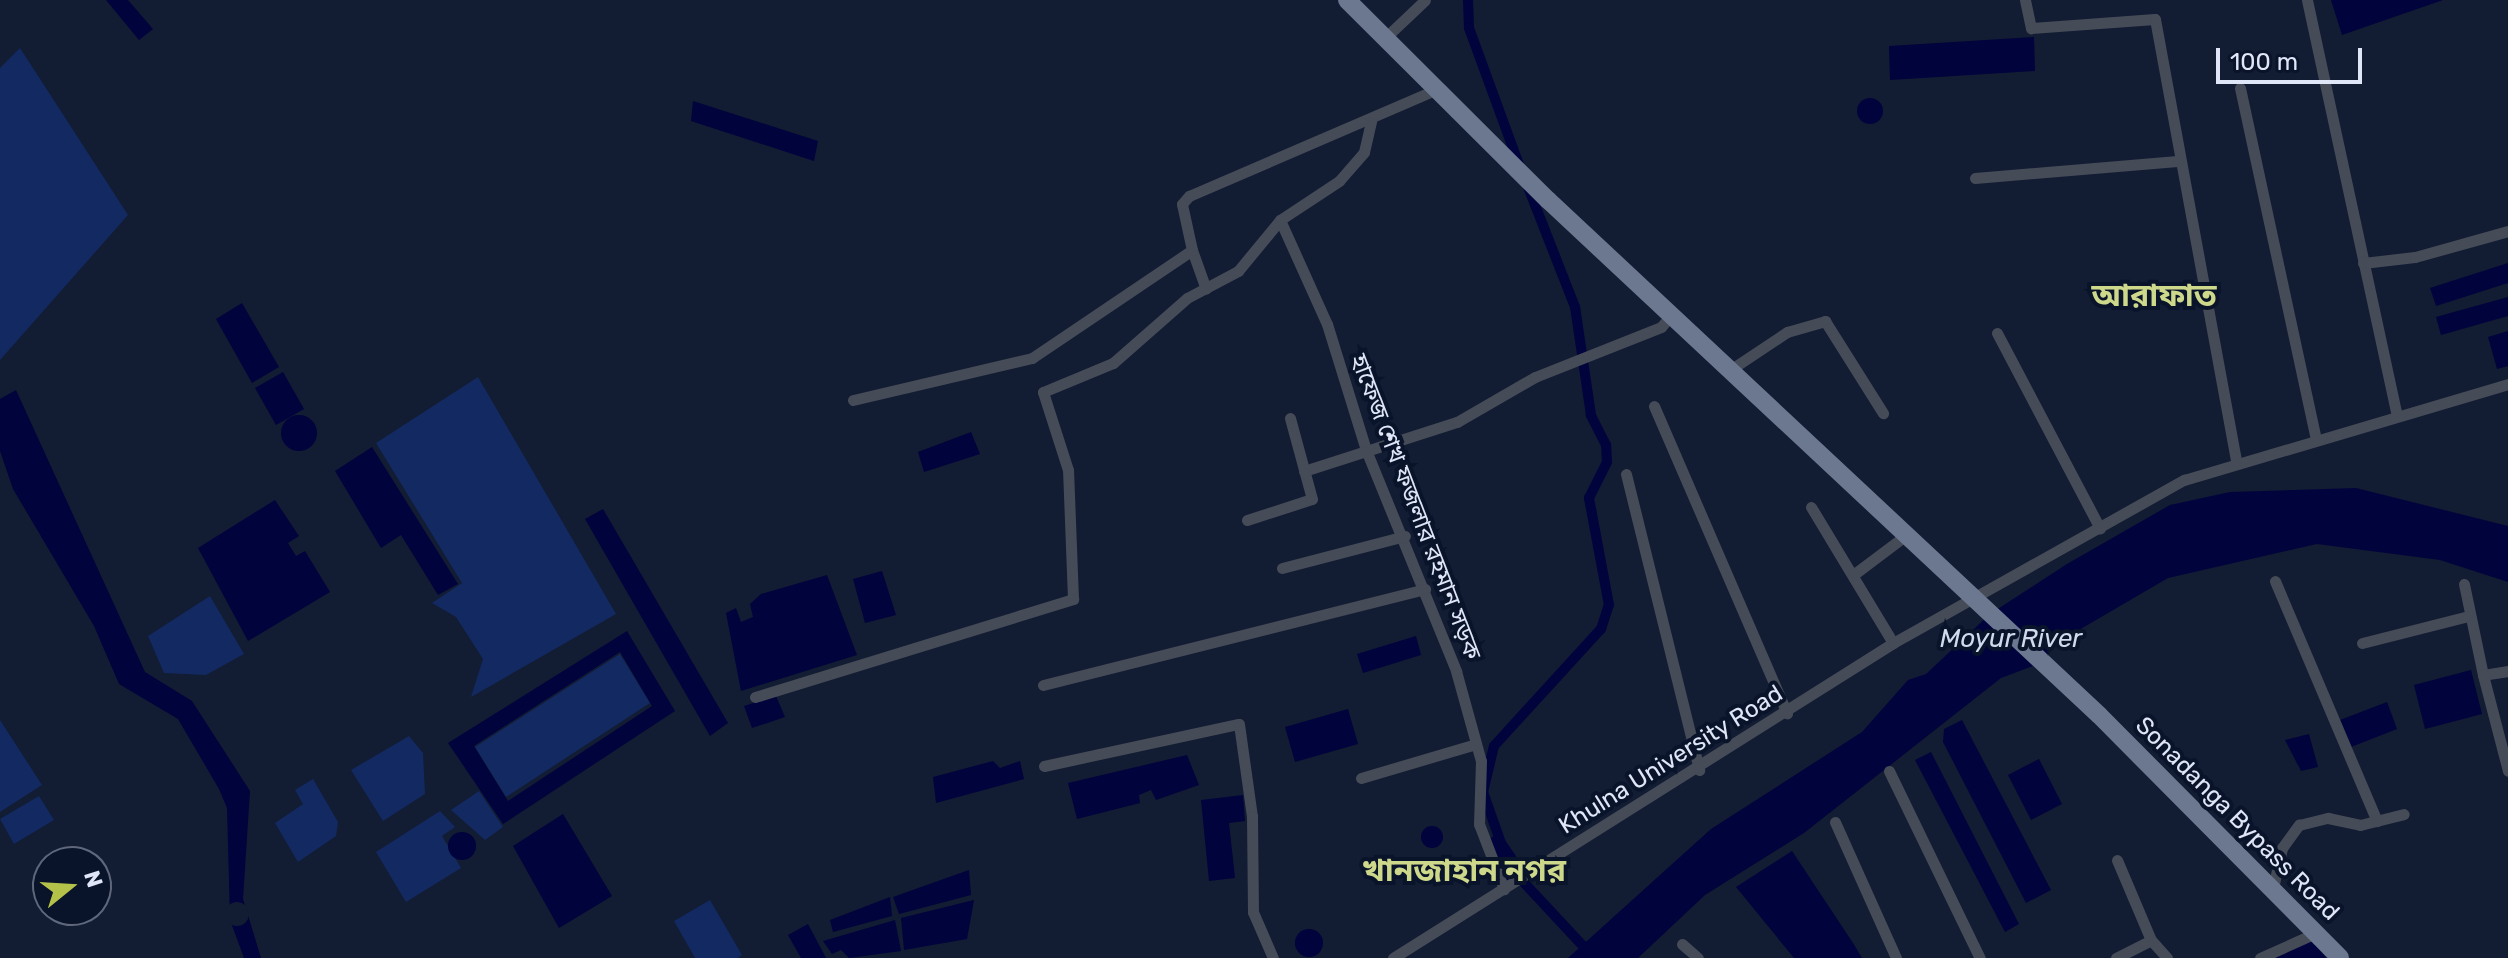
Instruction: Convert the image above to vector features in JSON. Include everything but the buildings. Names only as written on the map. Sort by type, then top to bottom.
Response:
[{"type":"main road","name":"Sonadanga Bypass Road","points":[[1347,0],[1548,200],[1674,313],[1975,602],[2099,715],[2340,958]]},
{"type":"street","points":[[1385,38],[1425,0]]},
{"type":"street","points":[[2025,0],[2031,28],[2155,19],[2177,161],[2237,464]]},
{"type":"street","points":[[2307,0],[2397,416]]},
{"type":"street","points":[[2240,88],[2316,440]]},
{"type":"street","points":[[1206,289],[1192,250],[1182,204],[1189,196],[1371,122],[1438,89]]},
{"type":"street","points":[[755,697],[1073,599],[1068,470],[1043,392],[1113,363],[1206,289],[1238,271],[1280,220],[1339,181],[1364,152],[1371,122]]},
{"type":"street","points":[[1975,178],[2177,161]]},
{"type":"street","name":"হাফেজ শেখ ফজলার রহমান সড়ক","points":[[1280,220],[1323,326],[1366,450],[1425,589],[1476,744],[1479,824],[1504,889]]},
{"type":"street","points":[[2363,263],[2415,257],[2508,231]]},
{"type":"street","points":[[853,400],[1032,358],[1192,250]]},
{"type":"street","points":[[1304,471],[1457,422],[1570,362],[1661,327],[1674,313]]},
{"type":"street","points":[[1730,370],[1787,332],[1825,321],[1883,413]]},
{"type":"street","points":[[1997,333],[2100,528]]},
{"type":"street","name":"Khulna University Road","points":[[1393,958],[1699,770],[1893,643],[1975,602],[2184,480],[2508,384]]},
{"type":"street","points":[[1654,406],[1787,714]]},
{"type":"street","points":[[1247,520],[1312,499],[1290,418]]},
{"type":"street","points":[[1626,474],[1699,770]]},
{"type":"street","points":[[1811,507],[1893,643]]},
{"type":"street","points":[[1853,575],[1906,535]]},
{"type":"street","points":[[1282,568],[1405,536]]},
{"type":"street","points":[[2275,581],[2377,821]]},
{"type":"street","points":[[2464,584],[2469,616],[2508,771]]},
{"type":"street","points":[[1043,685],[1425,589]]},
{"type":"street","points":[[2362,643],[2469,616]]},
{"type":"street","points":[[2483,675],[2508,671]]},
{"type":"street","points":[[1044,766],[1239,724],[1252,816],[1253,912],[1273,958]]},
{"type":"street","points":[[1361,778],[1476,744]]},
{"type":"street","points":[[1889,771],[1980,958]]},
{"type":"street","points":[[2273,888],[2282,848],[2299,825],[2377,821],[2404,814]]},
{"type":"street","points":[[1835,822],[1896,958]]},
{"type":"street","points":[[2117,860],[2151,940],[2167,958]]},
{"type":"street","points":[[2260,958],[2316,933]]},
{"type":"street","points":[[2116,958],[2151,940]]},
{"type":"street","points":[[1682,944],[1698,958]]},
{"type":"shaded area","points":[[20,48],[128,215],[0,360],[0,68]]},
{"type":"shaded area","points":[[478,377],[616,614],[471,697],[483,659],[456,617],[432,603],[462,583],[376,443]]},
{"type":"shaded area","points":[[210,596],[244,654],[206,675],[164,673],[148,636]]},
{"type":"shaded area","points":[[620,654],[650,703],[506,797],[475,747]]},
{"type":"shaded area","points":[[0,720],[42,785],[0,812]]},
{"type":"shaded area","points":[[409,736],[423,753],[425,794],[383,821],[351,770]]},
{"type":"shaded area","points":[[313,779],[338,822],[336,836],[298,862],[275,823],[303,804],[295,790]]},
{"type":"shaded area","points":[[479,791],[503,827],[485,840],[451,810]]},
{"type":"shaded area","points":[[39,796],[54,820],[14,844],[0,819]]},
{"type":"shaded area","points":[[440,811],[455,827],[442,836],[461,868],[406,902],[376,852]]},
{"type":"shaded area","points":[[710,900],[742,955],[738,958],[695,958],[674,921]]},
{"type":"water","points":[[106,0],[128,0],[153,29],[139,40]]},
{"type":"water","points":[[2331,0],[2443,0],[2342,35]]},
{"type":"water","points":[[2034,37],[2035,71],[1890,80],[1889,46]]},
{"type":"water","points":[[1870,98],[1879,102],[1883,111],[1879,120],[1870,124],[1861,120],[1857,111],[1861,102]]},
{"type":"water","points":[[693,101],[818,141],[814,161],[691,121]]},
{"type":"water","points":[[2508,263],[2508,283],[2436,306],[2430,288]]},
{"type":"water","points":[[2508,297],[2508,316],[2441,335],[2436,317]]},
{"type":"water","points":[[242,303],[279,367],[252,383],[216,319]]},
{"type":"water","points":[[2508,331],[2508,366],[2497,369],[2488,337]]},
{"type":"water","points":[[283,372],[304,409],[276,425],[255,388]]},
{"type":"water","points":[[16,390],[145,672],[192,701],[250,791],[243,899],[261,958],[244,958],[230,920],[227,808],[219,789],[178,719],[119,684],[94,626],[13,489],[0,451],[0,399]]},
{"type":"water","points":[[299,415],[312,420],[317,433],[312,446],[299,451],[286,446],[281,433],[286,420]]},
{"type":"water","points":[[971,432],[980,454],[924,472],[918,452]]},
{"type":"water","points":[[372,447],[458,584],[438,595],[401,535],[381,548],[335,471]]},
{"type":"water","name":"Moyur River","points":[[2356,488],[2508,526],[2508,582],[2440,560],[2317,544],[2168,578],[2060,641],[2038,664],[2001,678],[1804,833],[1705,895],[1638,958],[1568,958],[1711,829],[1862,732],[1908,680],[1926,674],[1990,614],[2067,564],[2170,505],[2230,492]]},
{"type":"water","points":[[275,500],[299,536],[288,543],[296,556],[305,551],[330,592],[248,641],[198,548]]},
{"type":"water","points":[[603,509],[728,723],[710,736],[585,519]]},
{"type":"water","points":[[882,571],[896,615],[865,623],[853,579]]},
{"type":"water","points":[[827,575],[857,655],[741,691],[726,613],[736,608],[741,622],[753,617],[750,604],[761,594]]},
{"type":"water","points":[[627,631],[675,711],[503,824],[448,743]],"holes":[[[620,652],[652,706],[508,801],[474,746]]]},
{"type":"water","points":[[1416,636],[1421,655],[1363,673],[1357,654]]},
{"type":"water","points":[[2471,670],[2482,714],[2425,729],[2414,685]]},
{"type":"water","points":[[776,696],[785,717],[752,728],[744,706]]},
{"type":"water","points":[[2387,702],[2397,729],[2351,747],[2340,720]]},
{"type":"water","points":[[1348,709],[1358,744],[1295,762],[1285,727]]},
{"type":"water","points":[[1962,720],[2051,890],[2026,903],[1943,742],[1944,729]]},
{"type":"water","points":[[2309,734],[2318,767],[2301,771],[2285,740]]},
{"type":"water","points":[[1931,752],[2019,924],[2005,932],[1915,760]]},
{"type":"water","points":[[1187,755],[1199,785],[1156,800],[1151,790],[1139,795],[1140,803],[1077,819],[1068,783]]},
{"type":"water","points":[[2039,759],[2062,804],[2031,820],[2008,775]]},
{"type":"water","points":[[993,761],[1000,768],[1020,761],[1024,779],[936,803],[933,777]]},
{"type":"water","points":[[1243,795],[1245,821],[1229,823],[1235,878],[1209,881],[1201,800]]},
{"type":"water","points":[[563,814],[612,896],[559,928],[513,846]]},
{"type":"water","points":[[1432,826],[1440,829],[1443,837],[1440,845],[1432,848],[1424,845],[1421,837],[1424,829]]},
{"type":"water","points":[[462,832],[472,836],[476,846],[472,856],[462,860],[452,856],[448,846],[452,836]]},
{"type":"water","points":[[1500,833],[1527,872],[1507,881],[1487,840]]},
{"type":"water","points":[[1792,851],[1862,958],[1794,958],[1736,887]]},
{"type":"water","points":[[969,870],[971,895],[899,914],[893,897]]},
{"type":"water","points":[[890,897],[892,916],[833,932],[830,920]]},
{"type":"water","points":[[974,900],[967,939],[904,950],[901,918]]},
{"type":"water","points":[[895,920],[901,951],[849,958],[841,950],[832,954],[823,941]]},
{"type":"water","points":[[808,924],[826,958],[801,958],[788,935]]},
{"type":"water","points":[[1309,929],[1319,933],[1323,943],[1319,953],[1309,957],[1299,953],[1295,943],[1299,933]]},
{"type":"water","points":[[2312,940],[2326,958],[2271,958]]},
{"type":"pier","points":[[237,902],[248,909],[249,914],[242,925],[237,926],[226,919],[225,914],[232,903]]},
{"type":"waterway","points":[[1468,0],[1469,28],[1519,165]]},
{"type":"waterway","points":[[1502,846],[1483,792],[1494,746],[1601,629],[1609,605],[1589,498],[1607,462],[1606,445],[1591,415],[1575,307],[1528,187]]},
{"type":"waterway","points":[[1517,875],[1594,958]]},
{"type":"district","name":"আরাফাত","points":[[2154,295]]},
{"type":"district","name":"খানজাহান নগর","points":[[1464,870]]}]
